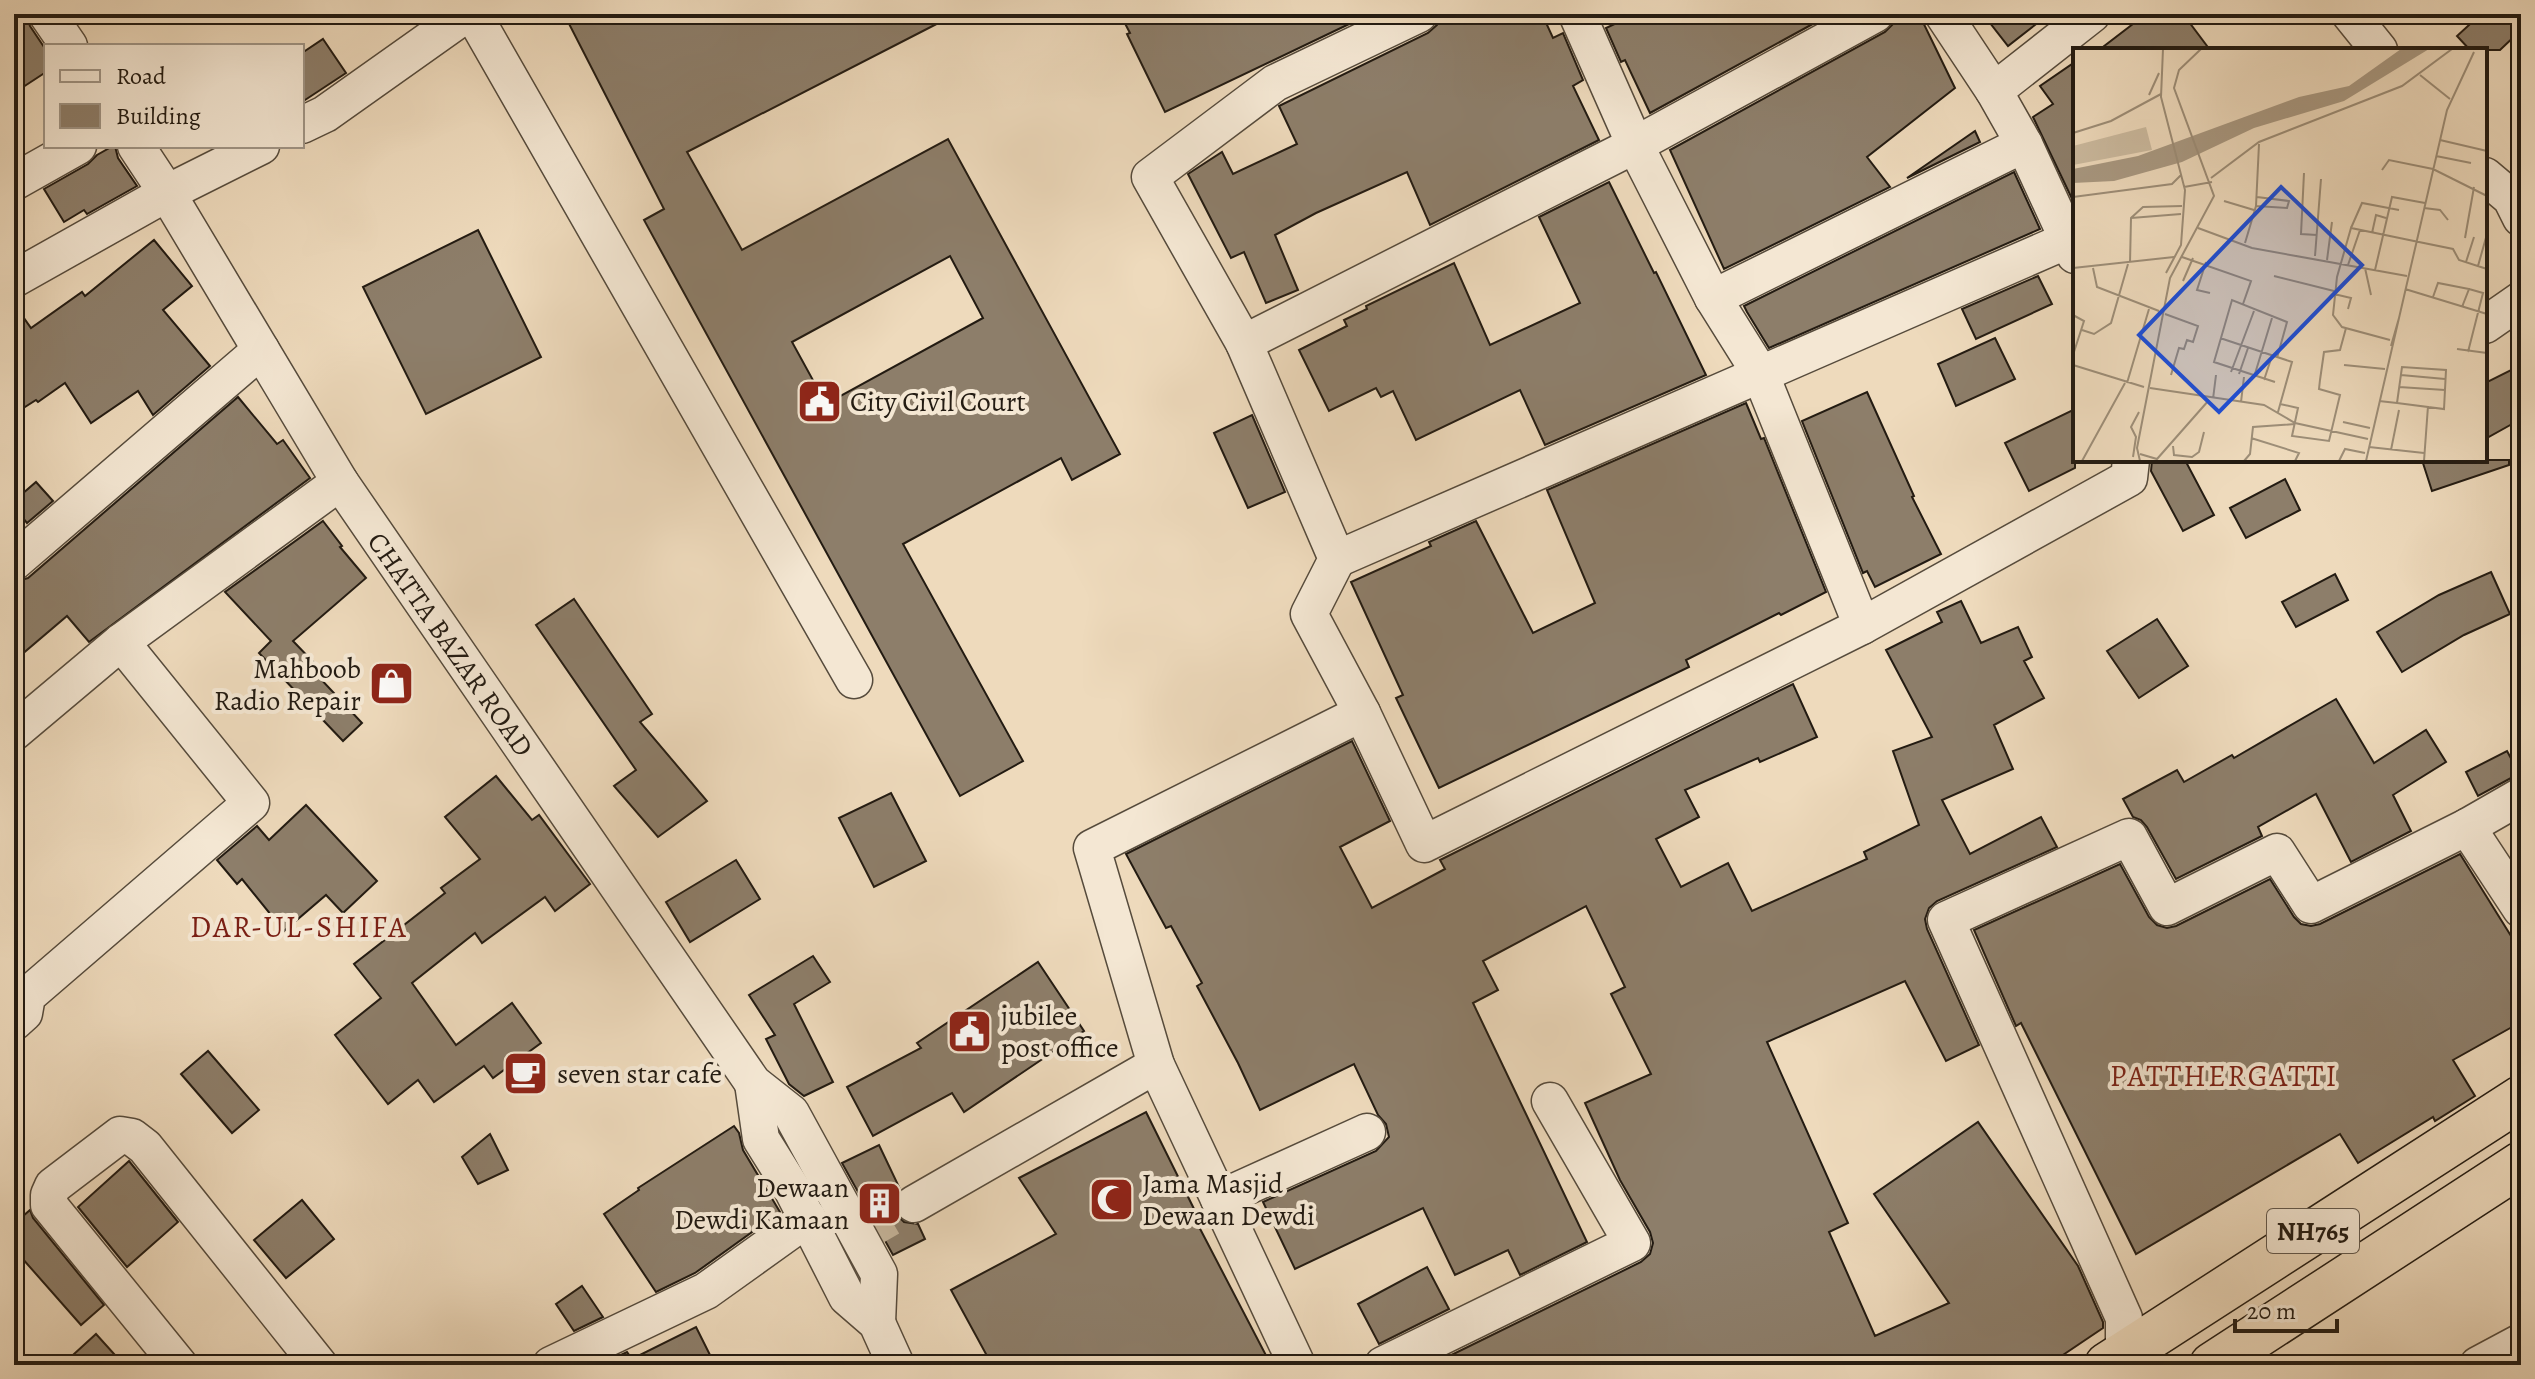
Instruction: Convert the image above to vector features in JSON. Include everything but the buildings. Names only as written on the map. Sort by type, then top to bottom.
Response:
[{"type":"highway","name":"NH765","points":[[2115,1359],[2521,1098]]},
{"type":"highway","name":"NH765","points":[[2212,1365],[2521,1164]]},
{"type":"street","points":[[47,14],[68,44]]},
{"type":"street","points":[[304,124],[325,114],[466,14]]},
{"type":"street","points":[[473,14],[854,680]]},
{"type":"street","points":[[1337,559],[1244,343],[1150,177],[1275,83],[1419,14]]},
{"type":"street","points":[[1578,14],[1635,145],[1713,298],[1760,373],[1862,626]]},
{"type":"street","points":[[1244,343],[1635,145],[1875,14]]},
{"type":"street","points":[[1943,14],[1994,91],[2024,144],[2072,247],[1760,373],[1337,559],[1309,614],[1362,713],[1424,844],[1862,626],[2129,478],[2131,462]]},
{"type":"street","points":[[1994,91],[2092,14]]},
{"type":"street","points":[[2350,14],[2377,48]]},
{"type":"street","points":[[1713,298],[2024,144]]},
{"type":"street","points":[[14,182],[74,148]]},
{"type":"street","name":"CHATTA BAZAR ROAD","points":[[137,148],[340,482],[753,1083],[791,1113],[879,1274],[877,1323]]},
{"type":"street","points":[[14,279],[167,193],[257,148]]},
{"type":"street","points":[[2487,324],[2521,300]]},
{"type":"street","points":[[14,562],[261,350]]},
{"type":"street","points":[[14,732],[121,642],[340,482]]},
{"type":"street","points":[[18,1000],[251,803],[121,642]]},
{"type":"street","points":[[1297,1365],[1156,1065],[1092,848],[1362,713]]},
{"type":"street","points":[[2115,1359],[2124,1318],[1946,920],[2129,837],[2167,907],[2277,852],[2311,905],[2467,827],[2521,796]]},
{"type":"street","points":[[2467,827],[2521,909]]},
{"type":"street","points":[[914,1204],[1156,1065]]},
{"type":"street","name":"CHATTA BAZAR ROAD","points":[[753,1083],[761,1139],[808,1218],[847,1297],[877,1323],[896,1365]]},
{"type":"street","points":[[1383,1365],[1632,1243],[1550,1101]]},
{"type":"street","points":[[1219,1199],[1367,1132]]},
{"type":"street","points":[[179,1365],[49,1205],[53,1186],[120,1135],[132,1137],[145,1147],[319,1365]]},
{"type":"street","points":[[551,1365],[706,1291],[808,1218]]},
{"type":"street","points":[[2478,1365],[2521,1342]]},
{"type":"tunnel","points":[[859,1236],[914,1204]]},
{"type":"place","name":"City Civil Court","points":[[819,401]]},
{"type":"place","name":"Mahboob Radio Repair","points":[[392,684]]},
{"type":"place","name":"jubilee post office","points":[[970,1031]]},
{"type":"place","name":"seven star cafe","points":[[526,1073]]},
{"type":"place","name":"Jama Masjid Dewaan Dewdi","points":[[1111,1199]]},
{"type":"place","name":"Dewaan Dewdi Kamaan","points":[[880,1203]]},
{"type":"district","name":"DAR-UL-SHIFA","points":[[299,927]]},
{"type":"district","name":"PATTHERGATTI","points":[[2224,1076]]}]
